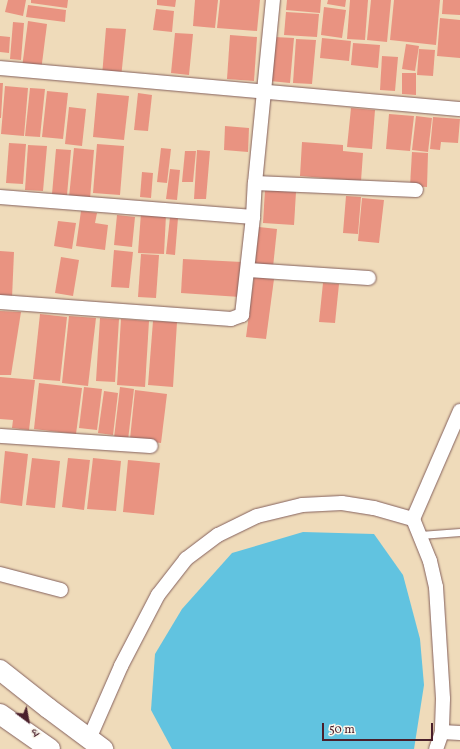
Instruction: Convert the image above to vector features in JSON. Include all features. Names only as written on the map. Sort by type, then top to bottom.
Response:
[{"type":"main road","points":[[0,670],[96,744]]},
{"type":"main road","points":[[32,736],[48,708]]},
{"type":"main road","points":[[0,714],[50,749]]},
{"type":"street","points":[[0,302],[231,319],[242,315],[248,270],[263,92],[273,0]]},
{"type":"street","points":[[0,68],[460,109]]},
{"type":"street","points":[[255,183],[416,190]]},
{"type":"street","points":[[0,197],[253,217]]},
{"type":"street","points":[[248,270],[369,278]]},
{"type":"street","points":[[436,749],[442,732],[443,699],[436,588],[420,535],[413,519],[460,411]]},
{"type":"street","points":[[0,436],[151,446]]},
{"type":"street","points":[[96,744],[121,666],[158,595],[186,559],[218,535],[256,516],[302,505],[342,503],[374,508],[413,519]]},
{"type":"street","points":[[0,574],[61,590]]},
{"type":"street","points":[[442,732],[460,733]]},
{"type":"lane","points":[[420,535],[460,532]]},
{"type":"water","points":[[303,532],[374,534],[403,575],[420,639],[424,685],[414,749],[172,749],[151,710],[155,654],[182,609],[232,553]]},
{"type":"building","points":[[8,0],[26,0],[23,16],[5,12]]},
{"type":"building","points":[[31,0],[68,0],[67,8],[31,3]]},
{"type":"building","points":[[157,0],[176,0],[175,7],[157,5]]},
{"type":"building","points":[[195,0],[218,0],[215,28],[193,26]]},
{"type":"building","points":[[220,0],[260,0],[257,31],[217,28]]},
{"type":"building","points":[[287,0],[321,0],[320,13],[286,10]]},
{"type":"building","points":[[328,0],[346,0],[345,7],[327,4]]},
{"type":"building","points":[[350,0],[368,0],[365,40],[347,39]]},
{"type":"building","points":[[371,0],[391,0],[387,42],[367,40]]},
{"type":"building","points":[[394,0],[440,0],[436,45],[390,40]]},
{"type":"building","points":[[443,0],[460,0],[460,15],[442,14]]},
{"type":"building","points":[[28,5],[66,10],[65,22],[26,17]]},
{"type":"building","points":[[324,7],[346,10],[342,38],[321,35]]},
{"type":"building","points":[[156,9],[174,11],[172,32],[153,30]]},
{"type":"building","points":[[286,12],[319,14],[317,37],[284,35]]},
{"type":"building","points":[[440,18],[460,20],[460,58],[437,56]]},
{"type":"building","points":[[28,21],[47,24],[41,71],[22,68]]},
{"type":"building","points":[[13,22],[24,23],[21,60],[10,59]]},
{"type":"building","points":[[106,28],[126,29],[121,78],[102,76]]},
{"type":"building","points":[[175,33],[193,34],[189,75],[171,73]]},
{"type":"building","points":[[230,35],[257,37],[254,81],[227,79]]},
{"type":"building","points":[[0,36],[10,37],[9,53],[0,52]]},
{"type":"building","points":[[274,37],[294,38],[290,83],[270,81]]},
{"type":"building","points":[[322,38],[351,41],[349,61],[320,58]]},
{"type":"building","points":[[296,39],[316,40],[312,84],[293,83]]},
{"type":"building","points":[[353,43],[380,45],[378,68],[351,65]]},
{"type":"building","points":[[406,44],[419,46],[415,71],[402,69]]},
{"type":"building","points":[[419,49],[435,50],[433,76],[417,75]]},
{"type":"building","points":[[382,56],[398,57],[395,91],[380,90]]},
{"type":"building","points":[[402,73],[416,73],[416,95],[402,94]]},
{"type":"building","points":[[0,83],[3,83],[1,118],[0,118]]},
{"type":"building","points":[[5,86],[28,88],[24,136],[1,134]]},
{"type":"building","points":[[30,88],[45,89],[40,137],[25,136]]},
{"type":"building","points":[[47,91],[68,93],[63,139],[42,137]]},
{"type":"building","points":[[97,93],[129,96],[124,140],[93,137]]},
{"type":"building","points":[[138,93],[152,95],[148,131],[134,130]]},
{"type":"building","points":[[69,107],[86,109],[82,146],[65,144]]},
{"type":"building","points":[[351,108],[375,110],[372,149],[347,147]]},
{"type":"building","points":[[389,114],[414,116],[410,151],[386,149]]},
{"type":"building","points":[[416,116],[432,118],[428,152],[412,150]]},
{"type":"building","points":[[433,117],[460,119],[458,143],[441,142],[440,150],[430,149]]},
{"type":"building","points":[[225,126],[249,128],[248,152],[224,150]]},
{"type":"building","points":[[302,142],[343,145],[343,151],[363,153],[361,181],[300,176]]},
{"type":"building","points":[[9,143],[26,144],[23,184],[6,183]]},
{"type":"building","points":[[97,144],[124,146],[120,195],[93,193]]},
{"type":"building","points":[[28,145],[47,146],[43,191],[25,190]]},
{"type":"building","points":[[74,148],[94,150],[90,199],[69,197]]},
{"type":"building","points":[[161,148],[171,149],[167,183],[157,182]]},
{"type":"building","points":[[56,149],[71,150],[67,195],[52,194]]},
{"type":"building","points":[[197,150],[210,151],[206,199],[194,199]]},
{"type":"building","points":[[185,151],[196,151],[193,182],[182,182]]},
{"type":"building","points":[[412,152],[428,153],[427,187],[410,186]]},
{"type":"building","points":[[170,169],[180,170],[177,200],[166,199]]},
{"type":"building","points":[[142,172],[153,173],[151,198],[140,197]]},
{"type":"building","points":[[265,190],[296,192],[294,225],[263,223]]},
{"type":"building","points":[[346,196],[361,197],[358,234],[343,233]]},
{"type":"building","points":[[362,198],[384,200],[379,243],[358,241]]},
{"type":"building","points":[[81,211],[97,213],[95,223],[108,225],[105,250],[76,246]]},
{"type":"building","points":[[141,213],[166,215],[164,254],[138,253]]},
{"type":"building","points":[[117,215],[135,217],[132,247],[114,245]]},
{"type":"building","points":[[170,217],[178,218],[175,255],[166,254]]},
{"type":"building","points":[[58,221],[76,223],[72,249],[54,246]]},
{"type":"building","points":[[259,227],[277,229],[273,267],[255,265]]},
{"type":"building","points":[[114,250],[133,252],[129,288],[111,287]]},
{"type":"building","points":[[0,251],[14,252],[12,298],[0,297]]},
{"type":"building","points":[[141,254],[159,255],[156,298],[138,297]]},
{"type":"building","points":[[61,257],[79,260],[73,296],[55,293]]},
{"type":"building","points":[[183,259],[242,262],[240,297],[181,293]]},
{"type":"building","points":[[254,277],[274,279],[266,339],[246,337]]},
{"type":"building","points":[[323,283],[339,284],[335,323],[319,322]]},
{"type":"building","points":[[0,311],[21,312],[11,375],[0,375]]},
{"type":"building","points":[[40,314],[67,317],[60,381],[33,379]]},
{"type":"building","points":[[69,316],[96,318],[88,386],[62,383]]},
{"type":"building","points":[[100,318],[119,319],[115,382],[96,381]]},
{"type":"building","points":[[121,319],[149,321],[145,387],[117,385]]},
{"type":"building","points":[[153,321],[177,322],[173,387],[148,385]]},
{"type":"building","points":[[0,377],[35,380],[29,430],[12,428],[13,420],[0,419]]},
{"type":"building","points":[[39,383],[82,388],[76,434],[34,429]]},
{"type":"building","points":[[84,387],[102,389],[97,430],[79,428]]},
{"type":"building","points":[[120,387],[134,389],[128,440],[114,438]]},
{"type":"building","points":[[135,390],[167,394],[161,443],[130,439]]},
{"type":"building","points":[[104,391],[118,393],[113,435],[98,433]]},
{"type":"building","points":[[5,451],[28,454],[22,506],[0,503]]},
{"type":"building","points":[[32,458],[60,461],[55,508],[26,505]]},
{"type":"building","points":[[68,458],[90,460],[84,510],[62,507]]},
{"type":"building","points":[[93,458],[121,461],[116,511],[87,509]]},
{"type":"building","points":[[128,460],[160,463],[154,515],[123,512]]}]
